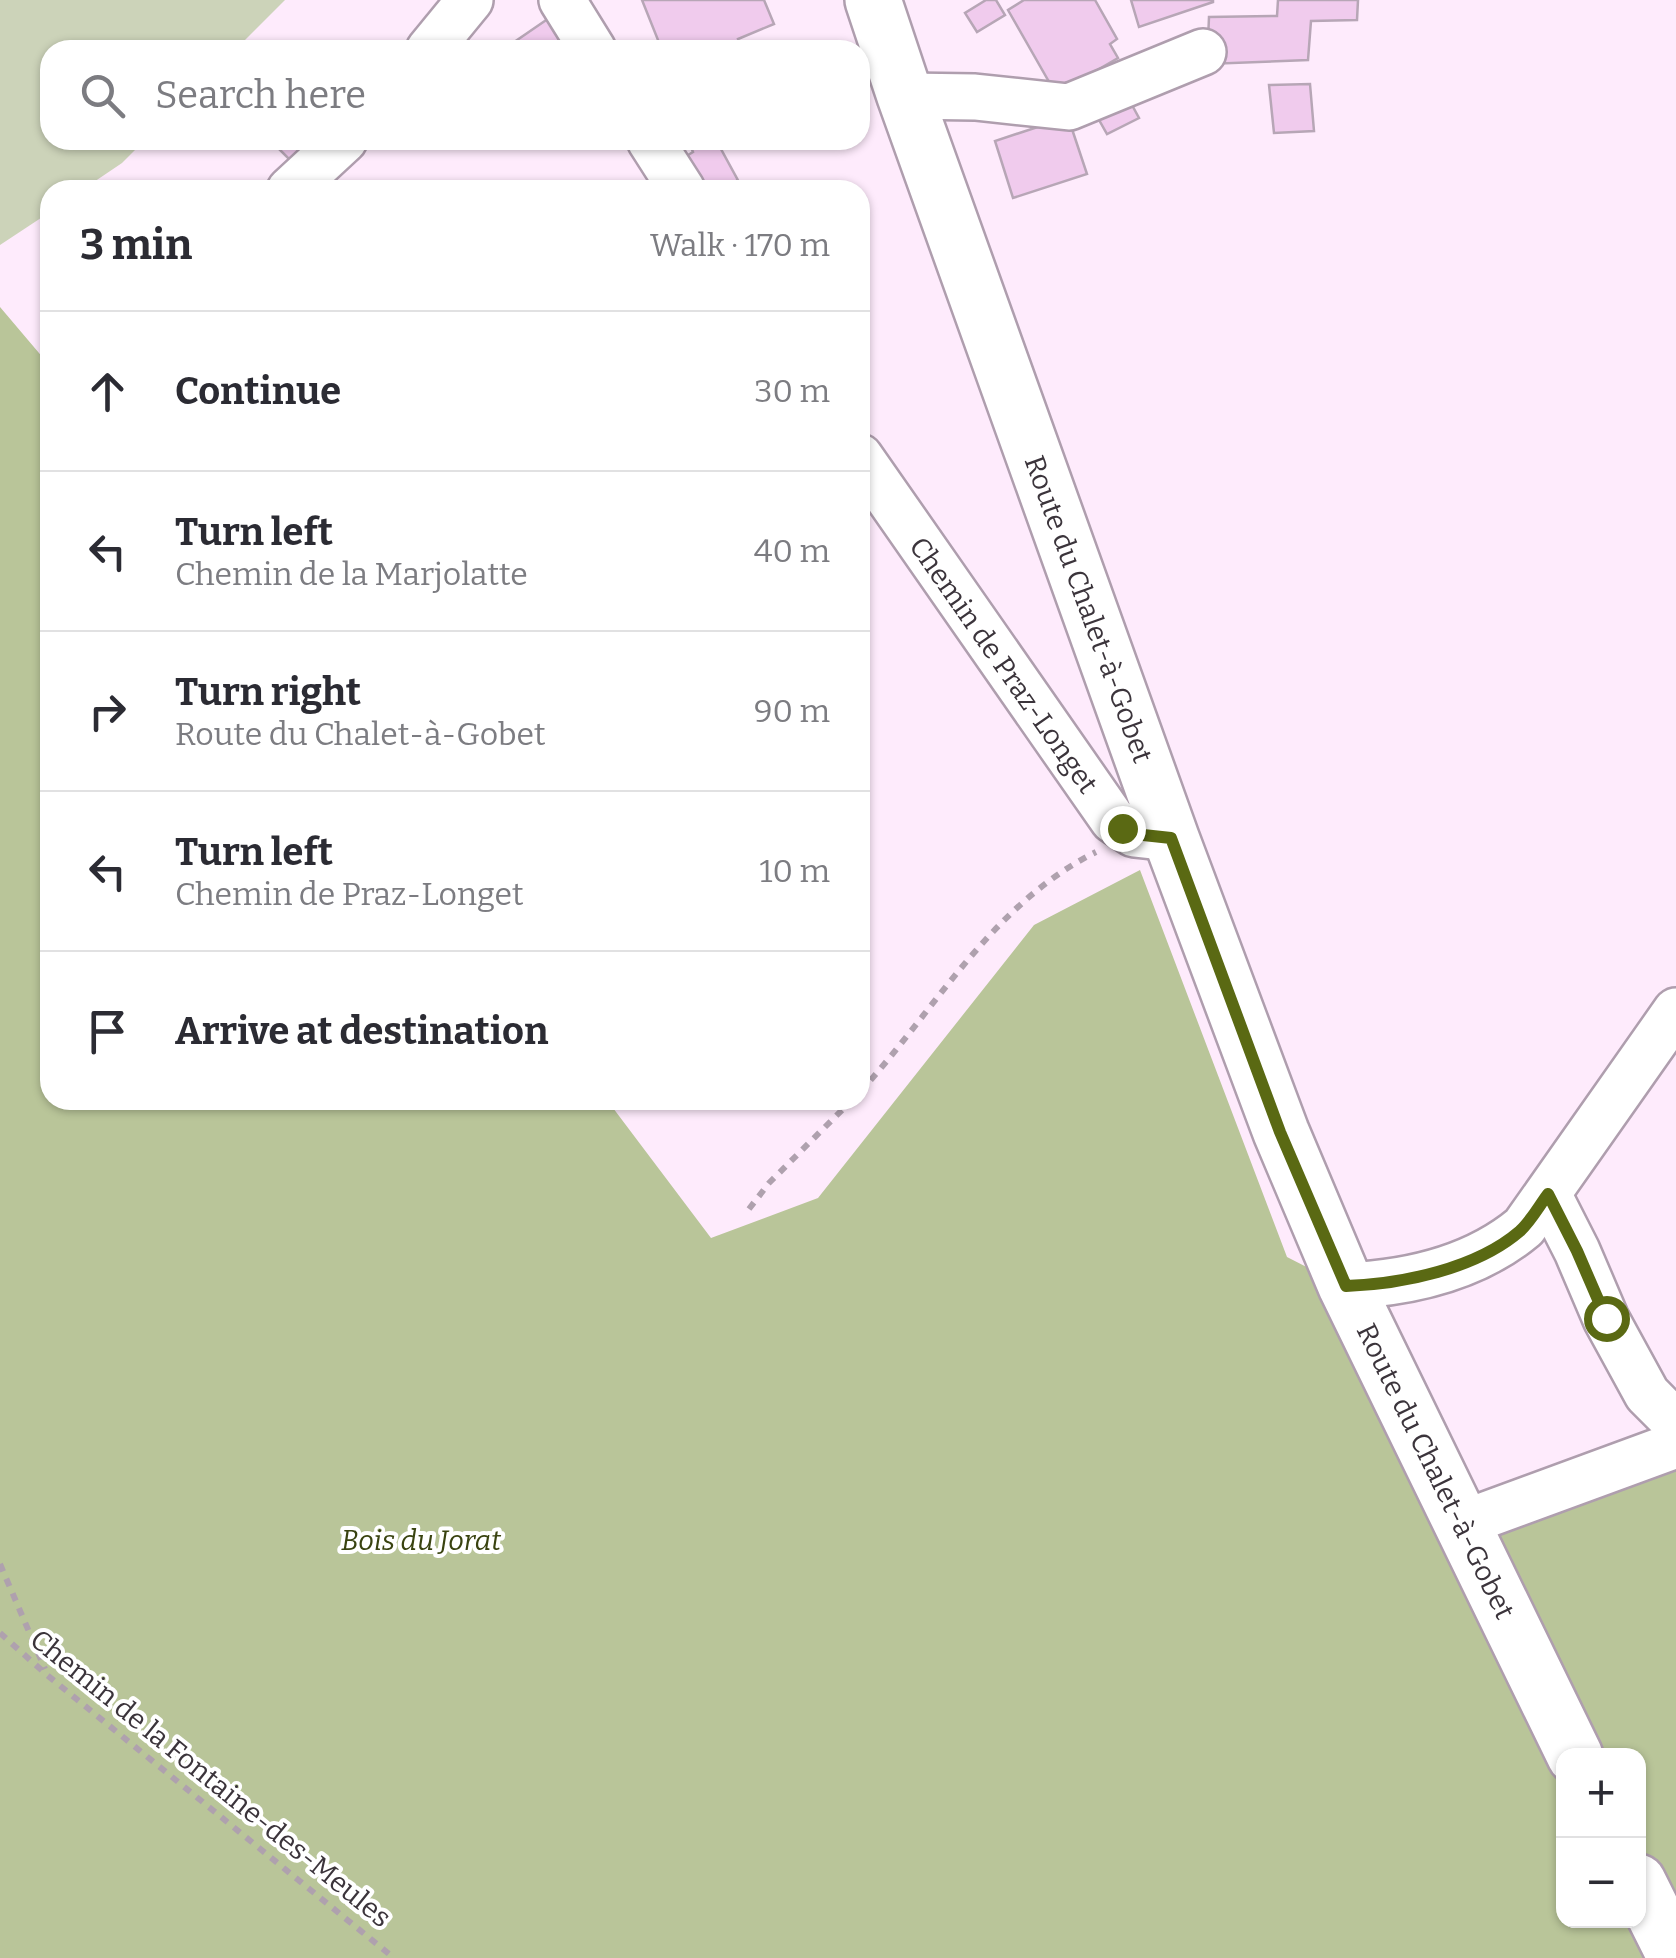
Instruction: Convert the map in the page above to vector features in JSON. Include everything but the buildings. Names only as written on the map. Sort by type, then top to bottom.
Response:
[{"type":"main road","name":"Route du Chalet-à-Gobet","points":[[873,0],[1152,836],[1346,1286],[1572,1748]]},
{"type":"main road","points":[[1646,1898],[1676,1958]]},
{"type":"street","points":[[438,40],[470,0]]},
{"type":"street","points":[[562,0],[587,40]]},
{"type":"street","points":[[905,96],[975,97],[1069,106],[1204,52]]},
{"type":"street","points":[[301,180],[333,150]]},
{"type":"street","points":[[656,150],[676,180]]},
{"type":"street","name":"Chemin de Praz-Longet","points":[[870,471],[1101,805],[1113,820],[1152,836]]},
{"type":"street","points":[[1346,1286],[1388,1284],[1469,1261],[1504,1243],[1524,1227],[1676,1011]]},
{"type":"street","points":[[1548,1194],[1606,1318],[1648,1394],[1676,1424]]},
{"type":"street","points":[[1461,1524],[1676,1445]]},
{"type":"path","points":[[870,1081],[1012,911],[1072,864],[1152,836]]},
{"type":"path","points":[[749,1210],[769,1183],[842,1110]]},
{"type":"path","points":[[0,1564],[47,1675]]},
{"type":"path","name":"Chemin de la Fontaine-des-Meules","points":[[0,1633],[394,1958]]},
{"type":"green space","points":[[0,0],[285,0],[245,40],[40,40],[40,150],[135,150],[97,180],[40,180],[40,219],[0,245]]},
{"type":"green space","name":"Bois du Jorat","points":[[0,307],[40,354],[40,1110],[615,1110],[711,1238],[818,1198],[1034,925],[1140,870],[1287,1257],[1377,1303],[1490,1522],[1676,1466],[1676,1958],[0,1958]]},
{"type":"route","points":[[1122,828],[1134,834],[1171,838],[1280,1132],[1346,1286],[1388,1284],[1469,1261],[1504,1243],[1524,1227],[1548,1194],[1606,1318]]}]
